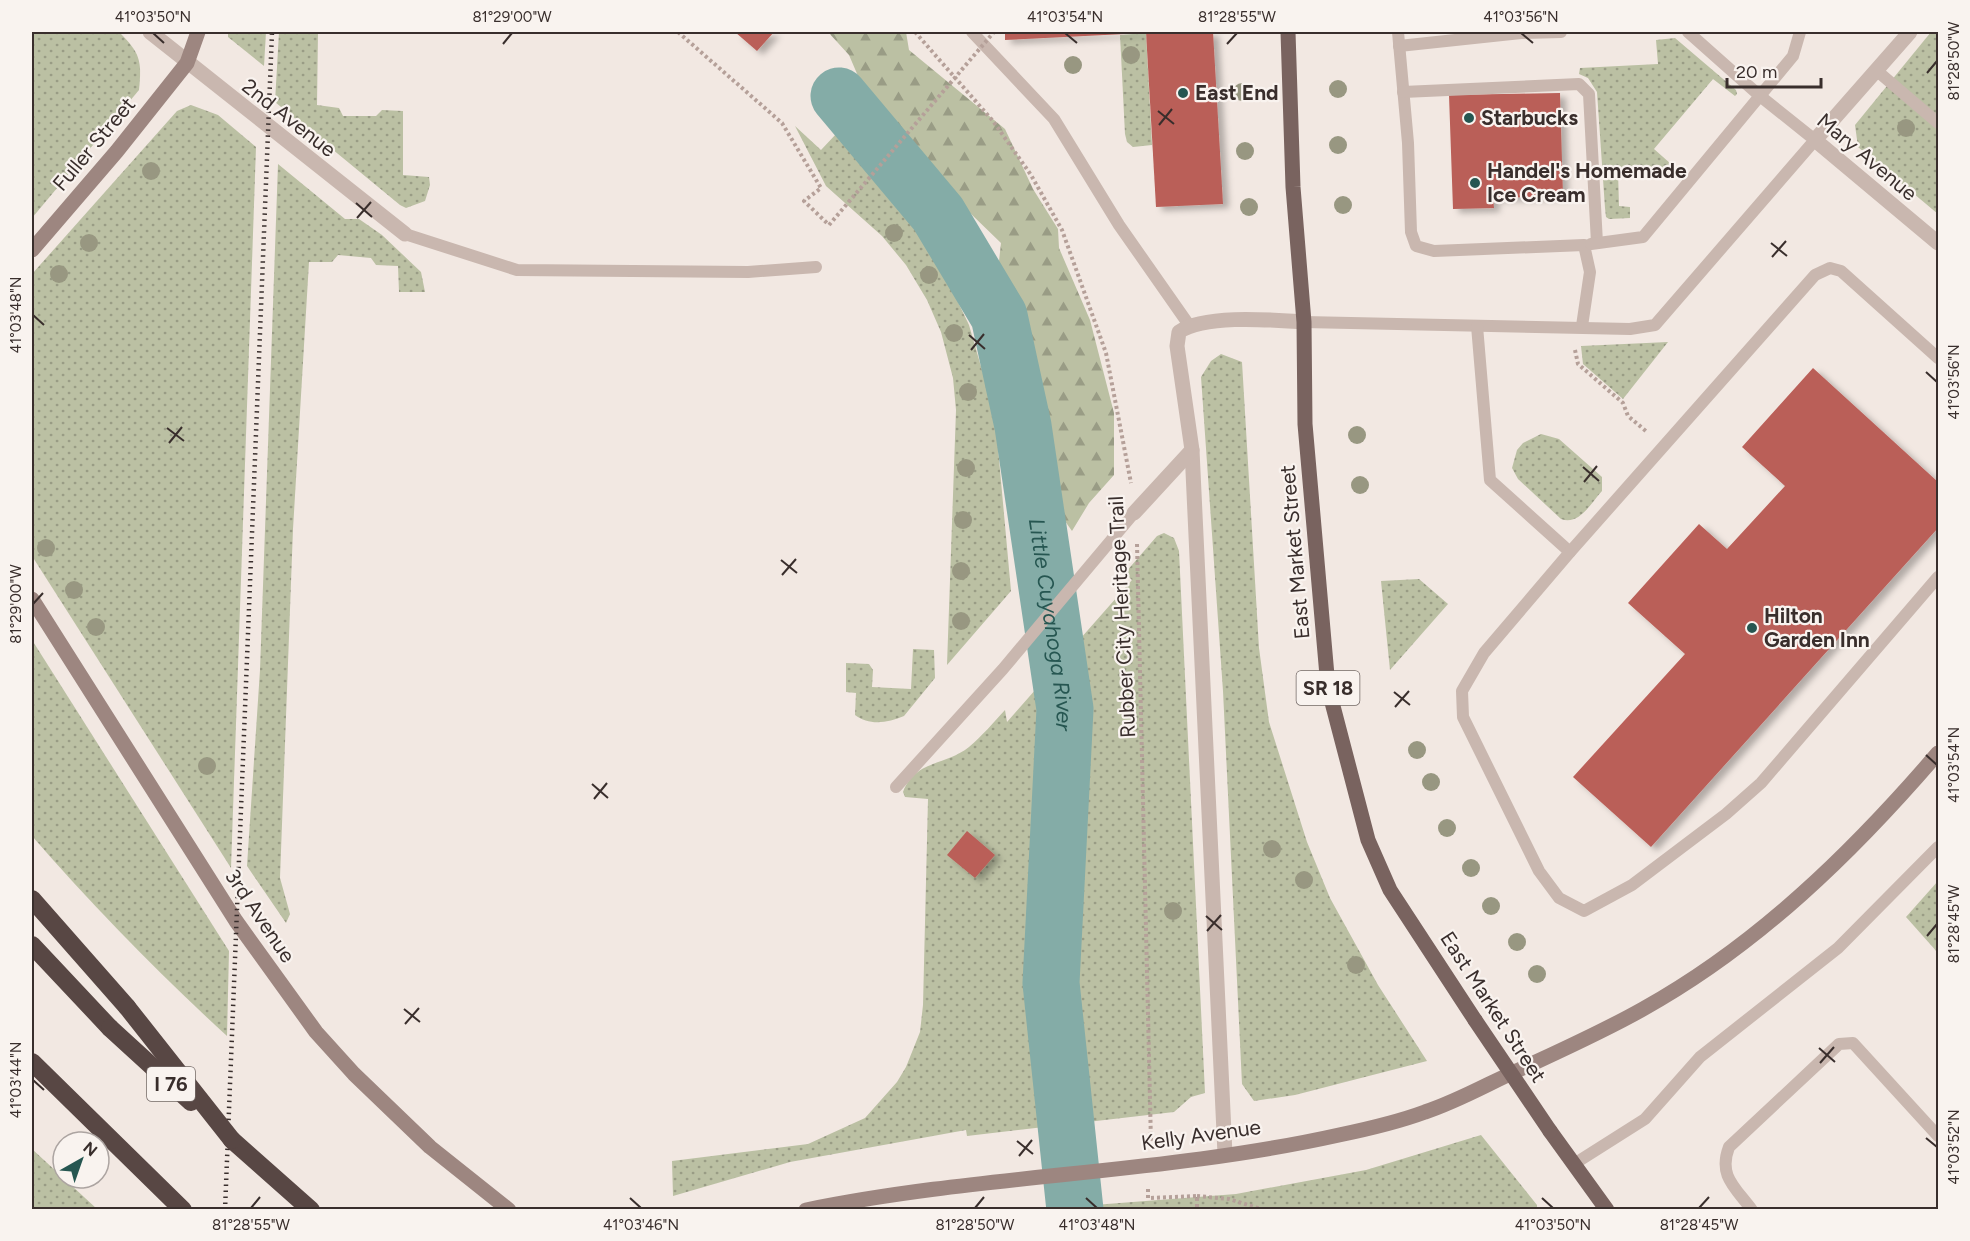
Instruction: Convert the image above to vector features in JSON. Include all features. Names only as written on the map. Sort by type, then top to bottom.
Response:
[{"type":"highway","points":[[32,899],[127,1007],[232,1140]]},
{"type":"highway","name":"I 76","points":[[32,945],[110,1028],[311,1209]]},
{"type":"highway","points":[[32,1062],[124,1155],[183,1209]]},
{"type":"main road","name":"East Market Street","points":[[1288,32],[1293,187],[1304,322],[1305,424],[1328,687],[1368,840],[1390,890],[1601,1207]]},
{"type":"street","name":"2nd Avenue","points":[[150,32],[405,234]]},
{"type":"street","name":"Fuller Street","points":[[32,250],[187,63],[198,32]]},
{"type":"street","points":[[1815,140],[1910,32]]},
{"type":"street","name":"Mary Avenue","points":[[1815,140],[1938,243]]},
{"type":"street","points":[[1225,1154],[1192,450],[1177,346],[1179,332],[1189,325],[1247,319],[1304,322]]},
{"type":"street","points":[[1134,513],[1192,450]]},
{"type":"street","name":"3rd Avenue","points":[[32,599],[236,921],[316,1032],[354,1074],[430,1147],[509,1209]]},
{"type":"street","name":"Kelly Avenue","points":[[806,1209],[867,1197],[1225,1154],[1339,1136],[1425,1112],[1585,1039],[1672,991],[1770,922],[1844,856],[1938,753]]},
{"type":"lane","points":[[972,32],[1054,119],[1119,225],[1189,325]]},
{"type":"lane","points":[[1398,32],[1411,232],[1416,246],[1434,250],[1584,245],[1643,237],[1793,56],[1796,33]]},
{"type":"lane","points":[[1399,46],[1521,33],[1561,32]]},
{"type":"lane","name":"Mary Avenue","points":[[1688,32],[1760,96],[1815,140]]},
{"type":"lane","points":[[1876,70],[1938,123]]},
{"type":"lane","points":[[1403,92],[1579,84],[1589,94],[1597,243]]},
{"type":"lane","points":[[1304,322],[1582,326],[1630,329],[1655,325],[1815,140]]},
{"type":"lane","points":[[405,234],[517,270],[748,272],[816,267]]},
{"type":"lane","points":[[1582,326],[1590,272],[1584,245]]},
{"type":"lane","points":[[1938,358],[1841,271],[1830,268],[1815,275],[1570,552],[1484,653],[1462,691],[1463,717],[1539,871],[1559,898],[1584,911],[1632,885],[1726,814],[1761,783],[1938,577]]},
{"type":"lane","points":[[1477,326],[1490,480],[1570,552]]},
{"type":"lane","points":[[896,788],[1003,669],[1134,513]]},
{"type":"lane","points":[[1574,1164],[1644,1119],[1700,1057],[1838,948],[1938,847]]},
{"type":"lane","points":[[1752,1209],[1726,1176],[1723,1162],[1729,1147],[1839,1044],[1853,1043],[1938,1136]]},
{"type":"path","points":[[678,32],[782,123],[821,188],[804,201],[828,225],[994,32]]},
{"type":"path","name":"Rubber City Heritage Trail","points":[[915,32],[993,120],[1031,175],[1062,230],[1106,353],[1128,464],[1139,558],[1153,1114],[1147,1164],[1148,1198],[1197,1196]]},
{"type":"path","points":[[1574,347],[1578,364],[1623,403],[1628,416],[1647,432]]},
{"type":"path","points":[[1197,1209],[1197,1196],[1228,1199],[1264,1209]]},
{"type":"green space","points":[[32,32],[119,32],[135,52],[140,71],[139,90],[32,218]]},
{"type":"green space","points":[[228,32],[266,32],[264,66],[228,37]]},
{"type":"green space","points":[[279,32],[318,32],[317,105],[339,108],[343,116],[376,116],[382,110],[403,111],[403,175],[429,177],[430,185],[425,201],[406,208],[400,205],[275,102]]},
{"type":"green space","points":[[828,32],[906,32],[909,50],[1005,129],[1033,189],[1058,229],[1059,248],[1090,320],[1114,413],[1114,475],[1089,503],[1072,531],[1048,497],[1041,460],[1039,398],[1026,337],[997,279],[1001,243],[939,183],[909,143],[870,104],[849,55]]},
{"type":"green space","points":[[1931,32],[1938,32],[1938,214],[1858,147],[1855,125]]},
{"type":"green space","points":[[1146,33],[1152,145],[1133,147],[1127,142],[1125,134],[1120,35]]},
{"type":"green space","points":[[1675,38],[1736,90],[1737,94],[1735,96],[1713,79],[1654,149],[1671,164],[1672,168],[1618,171],[1619,206],[1630,207],[1630,218],[1609,219],[1606,217],[1605,208],[1597,92],[1588,78],[1579,74],[1580,68],[1658,64],[1656,40]]},
{"type":"green space","points":[[191,105],[218,115],[256,147],[231,868],[32,556],[32,274],[177,111]]},
{"type":"green space","points":[[795,126],[821,150],[837,133],[935,254],[969,325],[995,415],[1011,591],[947,665],[956,410],[953,378],[941,332],[927,300],[906,265],[882,236],[826,186]]},
{"type":"green space","points":[[278,164],[345,219],[359,219],[382,235],[421,272],[425,292],[399,292],[398,266],[376,265],[371,258],[338,255],[332,262],[309,262],[293,529],[280,878],[290,914],[286,923],[247,866],[260,670]]},
{"type":"green space","points":[[1668,342],[1623,399],[1583,364],[1581,346]]},
{"type":"green space","points":[[1221,354],[1242,362],[1259,648],[1269,722],[1307,842],[1330,898],[1378,985],[1427,1061],[1295,1095],[1254,1101],[1242,1084],[1223,691],[1201,377],[1211,361]]},
{"type":"green space","points":[[1541,434],[1559,439],[1602,477],[1602,491],[1584,512],[1573,519],[1561,519],[1518,479],[1512,468],[1517,450],[1523,443]]},
{"type":"green space","points":[[1164,533],[1174,538],[1179,551],[1205,1093],[1191,1097],[1174,1112],[967,1136],[966,1130],[790,1162],[673,1196],[672,1161],[808,1144],[865,1118],[897,1082],[906,1067],[920,1032],[923,1005],[928,799],[905,797],[903,792],[915,774],[969,747],[1005,710],[1007,722],[1132,580],[1125,573],[1157,536]]},
{"type":"green space","points":[[1419,579],[1448,604],[1390,670],[1381,581]]},
{"type":"green space","points":[[32,640],[229,951],[227,1036],[127,939],[32,836]]},
{"type":"green space","points":[[913,649],[934,650],[935,678],[904,716],[872,722],[855,715],[856,693],[846,692],[846,663],[869,664],[873,670],[872,687],[911,689]]},
{"type":"green space","points":[[1938,881],[1938,953],[1906,917]]},
{"type":"green space","points":[[1481,1135],[1537,1205],[1537,1209],[1095,1210],[1094,1205],[1236,1194],[1366,1170]]},
{"type":"green space","points":[[32,1149],[51,1167],[51,1190],[76,1190],[97,1209],[32,1209]]},
{"type":"building","points":[[735,32],[774,32],[757,51]]},
{"type":"building","points":[[1005,32],[1145,32],[1145,33],[1005,40]]},
{"type":"building","name":"East End","points":[[1146,32],[1213,32],[1223,204],[1156,207]]},
{"type":"building","points":[[1560,93],[1563,196],[1493,198],[1494,208],[1453,209],[1449,95]]},
{"type":"building","name":"Hilton Garden Inn","points":[[1813,368],[1938,482],[1938,528],[1651,847],[1573,777],[1685,654],[1628,603],[1699,524],[1727,549],[1785,486],[1742,447]]},
{"type":"building","points":[[967,831],[995,855],[975,878],[947,855]]},
{"type":"waterway","name":"Little Cuyahoga River","points":[[839,96],[938,214],[999,316],[1023,426],[1065,709],[1051,983],[1075,1210]]},
{"type":"railway","points":[[225,1210],[272,32]]},
{"type":"place","name":"East End","points":[[1183,93]]},
{"type":"place","name":"Starbucks","points":[[1469,118]]},
{"type":"place","name":"Handel's Homemade Ice Cream","points":[[1475,183]]},
{"type":"place","name":"Hilton Garden Inn","points":[[1752,628]]}]
